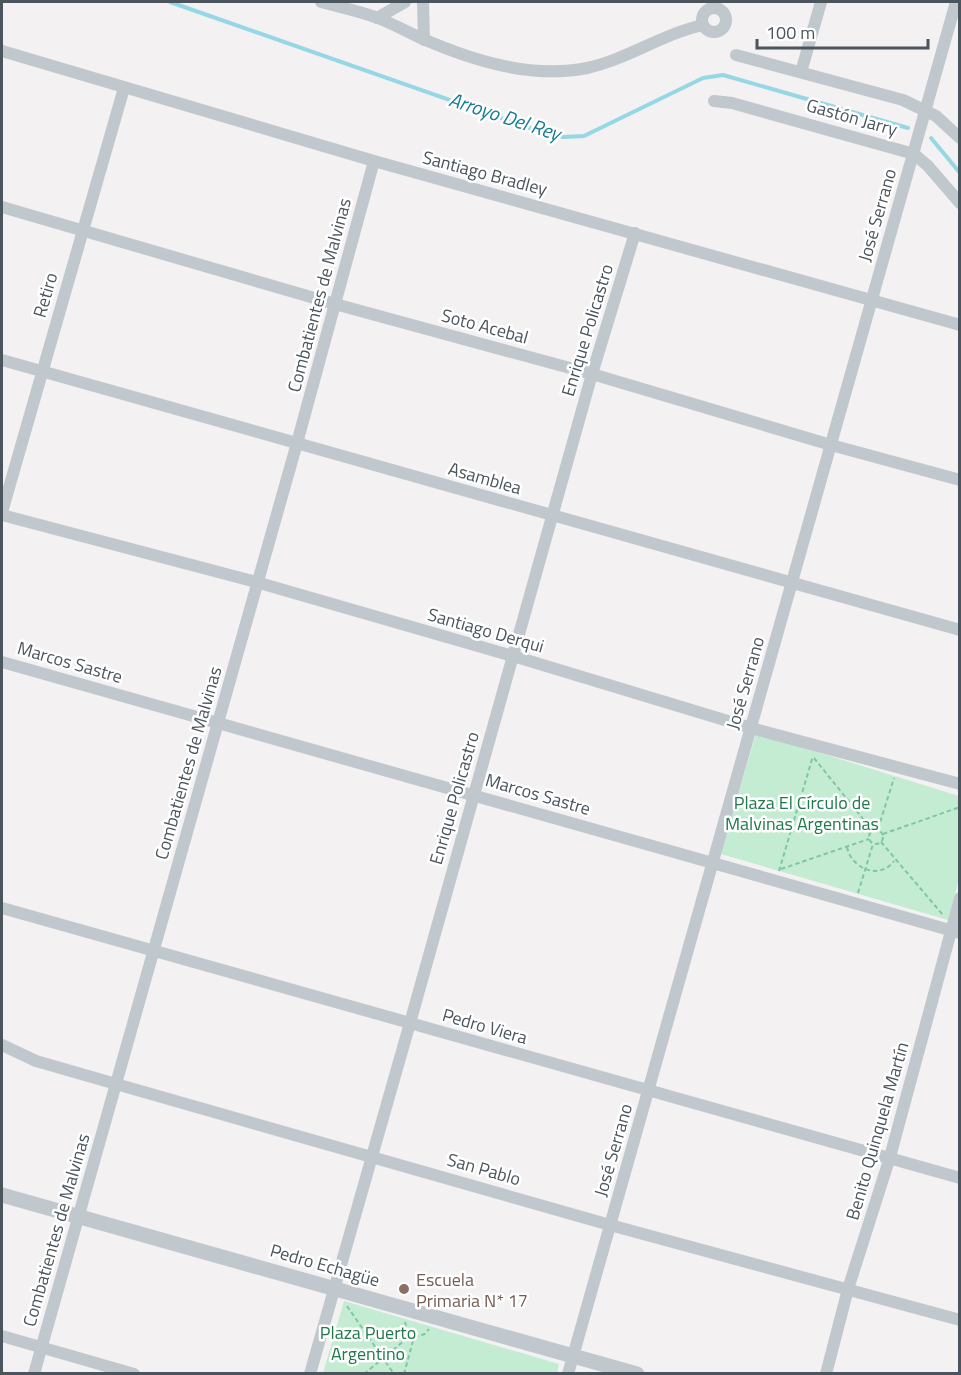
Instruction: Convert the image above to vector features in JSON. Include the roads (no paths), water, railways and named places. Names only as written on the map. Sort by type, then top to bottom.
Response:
[{"type":"street","points":[[321,2],[376,18],[483,61],[531,71],[556,72],[614,61],[674,34],[703,25]]},
{"type":"street","points":[[376,18],[405,2]]},
{"type":"street","points":[[423,2],[424,39]]},
{"type":"street","points":[[801,72],[821,2]]},
{"type":"street","name":"José Serrano","points":[[568,1374],[956,2]]},
{"type":"street","name":"Santiago Bradley","points":[[2,51],[374,161],[960,325]]},
{"type":"street","name":"Gastón Jarry","points":[[736,55],[903,100],[944,122],[960,138]]},
{"type":"street","name":"Retiro","points":[[2,514],[124,88]]},
{"type":"street","name":"Gastón Jarry","points":[[714,101],[732,103],[914,154],[928,166],[960,203]]},
{"type":"street","name":"Combatientes de Malvinas","points":[[34,1374],[297,443],[374,161]]},
{"type":"street","name":"Soto Acebal","points":[[2,207],[335,304],[960,480]]},
{"type":"street","name":"Enrique Policastro","points":[[310,1374],[592,375],[635,233]]},
{"type":"street","name":"Asamblea","points":[[2,360],[960,630]]},
{"type":"street","name":"Santiago Derqui","points":[[2,514],[256,582],[751,728],[960,784]]},
{"type":"street","name":"Marcos Sastre","points":[[2,662],[776,883],[955,928]]},
{"type":"street","name":"Benito Quinquela Martín","points":[[826,1374],[848,1289],[890,1157],[955,928],[960,898]]},
{"type":"street","name":"Pedro Viera","points":[[2,908],[960,1178]]},
{"type":"street","name":"San Pablo","points":[[2,1045],[36,1061],[116,1084],[372,1155],[610,1225],[960,1320]]},
{"type":"street","name":"Pedro Echagüe","points":[[2,1195],[637,1374]]},
{"type":"street","points":[[2,1336],[134,1374]]},
{"type":"waterway","name":"Arroyo Del Rey","points":[[170,2],[547,134],[564,137],[584,136],[703,78],[723,75],[908,128]]},
{"type":"waterway","name":"Arroyo Del Rey","points":[[931,138],[960,173]]},
{"type":"place","name":"Escuela Primaria N* 17","points":[[404,1289]]},
{"type":"park label","name":"Plaza El Círculo de Malvinas Argentinas","points":[[802,812]]},
{"type":"park label","name":"Plaza Puerto Argentino","points":[[368,1342]]}]
